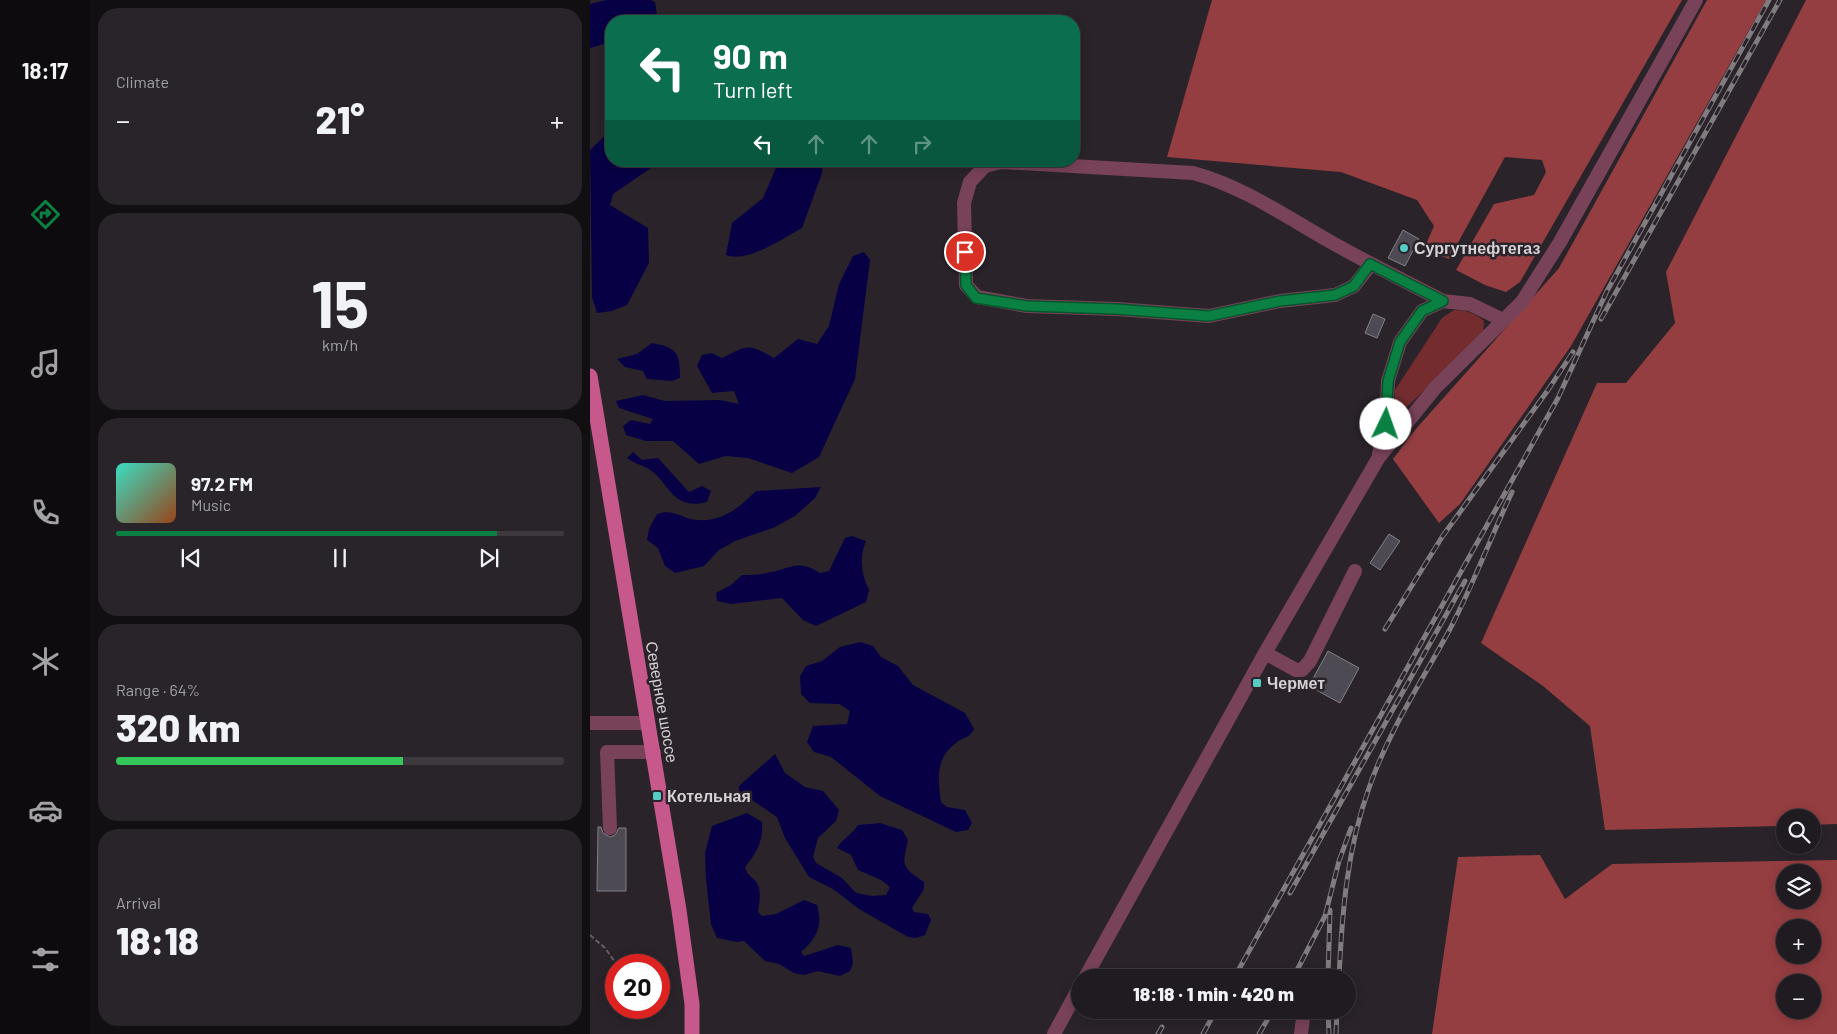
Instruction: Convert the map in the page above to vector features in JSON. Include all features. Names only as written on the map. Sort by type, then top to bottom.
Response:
[{"type":"main road","name":"Северное шоссе","points":[[590,376],[647,723],[654,752],[692,1004],[692,1034]]},
{"type":"street","points":[[1090,969],[1264,653],[1379,457],[1435,388],[1522,302],[1560,242],[1696,0]]},
{"type":"street","points":[[984,167],[970,182],[964,203],[966,285],[976,298],[1027,306],[1116,309],[1209,316],[1280,301],[1335,295],[1354,286],[1370,264]]},
{"type":"street","points":[[1080,167],[1193,173],[1216,179],[1240,190],[1370,264],[1443,301],[1470,304],[1503,320]]},
{"type":"street","points":[[1379,457],[1386,424],[1388,381],[1400,342],[1422,311],[1443,301]]},
{"type":"street","points":[[1264,653],[1296,670],[1302,670],[1310,661],[1356,571]]},
{"type":"street","points":[[590,723],[647,723]]},
{"type":"street","points":[[610,828],[607,752],[654,752]]},
{"type":"street","points":[[1054,1034],[1071,1003]]},
{"type":"street","points":[[1301,1034],[1303,1019]]},
{"type":"path","points":[[590,935],[609,954]]},
{"type":"shaded area","points":[[606,0],[651,0],[655,2],[657,15],[605,15],[605,44],[590,48],[590,4]]},
{"type":"shaded area","points":[[1212,0],[1682,0],[1520,282],[1506,292],[1485,285],[1456,270],[1494,204],[1534,195],[1546,172],[1542,160],[1505,157],[1449,259],[1424,249],[1434,226],[1417,200],[1341,172],[1167,157]]},
{"type":"shaded area","points":[[1707,0],[1766,0],[1571,346],[1460,504],[1439,523],[1393,459],[1415,430],[1559,268]]},
{"type":"shaded area","points":[[1806,0],[1837,0],[1837,824],[1821,825],[1821,809],[1776,809],[1776,826],[1605,830],[1590,726],[1543,686],[1481,643],[1597,383],[1626,383],[1675,323],[1666,272]]},
{"type":"shaded area","points":[[605,136],[605,167],[653,167],[613,194],[610,205],[648,228],[649,263],[627,305],[612,311],[597,313],[592,297],[590,150]]},
{"type":"shaded area","points":[[776,167],[822,167],[802,228],[765,249],[754,253],[735,257],[726,255],[732,223],[763,198]]},
{"type":"shaded area","points":[[864,252],[870,260],[855,379],[819,457],[792,473],[748,458],[726,456],[699,464],[673,441],[646,441],[626,435],[623,426],[631,420],[650,424],[653,419],[619,408],[616,401],[643,395],[665,401],[720,400],[739,404],[734,391],[712,393],[697,366],[702,355],[712,353],[722,358],[743,348],[753,348],[774,358],[798,339],[817,344],[829,326],[839,284],[853,256]]},
{"type":"shaded area","points":[[1454,310],[1470,312],[1481,318],[1484,321],[1483,331],[1406,408],[1398,408],[1395,402],[1395,390],[1442,318]]},
{"type":"shaded area","points":[[652,343],[672,349],[678,357],[680,378],[672,381],[647,379],[643,371],[625,367],[617,359],[637,354]]},
{"type":"shaded area","points":[[633,452],[642,460],[658,458],[689,492],[702,486],[711,491],[707,502],[695,504],[686,503],[679,499],[649,469],[627,458]]},
{"type":"shaded area","points":[[821,487],[815,498],[795,516],[773,528],[735,541],[719,550],[704,566],[675,573],[665,566],[658,548],[647,540],[649,529],[657,514],[669,512],[687,518],[707,520],[725,515],[741,505],[756,491]]},
{"type":"shaded area","points":[[852,536],[866,541],[862,560],[864,578],[869,590],[866,602],[816,626],[803,620],[782,598],[731,604],[717,601],[716,593],[731,585],[742,575],[763,574],[793,566],[805,566],[820,573],[829,571],[845,538]]},
{"type":"shaded area","points":[[860,642],[873,646],[881,657],[898,666],[913,685],[965,713],[974,729],[970,735],[959,741],[944,755],[941,762],[939,786],[941,802],[947,807],[965,810],[972,823],[968,830],[956,832],[880,796],[831,757],[814,752],[807,742],[813,726],[847,724],[850,711],[839,704],[810,703],[801,694],[800,676],[806,666],[822,661],[840,647]]},
{"type":"shaded area","points":[[775,754],[785,773],[805,787],[823,791],[839,810],[836,821],[818,838],[813,857],[816,863],[842,878],[856,893],[872,896],[886,895],[890,887],[881,880],[858,870],[851,855],[837,848],[839,845],[858,825],[880,823],[902,830],[908,840],[905,865],[911,873],[924,882],[924,889],[912,908],[914,912],[928,914],[931,920],[925,935],[916,938],[908,937],[859,909],[833,889],[809,877],[785,838],[777,817],[752,800],[739,795],[739,786]]},
{"type":"shaded area","points":[[747,813],[762,822],[762,835],[758,846],[753,857],[745,867],[759,886],[758,912],[762,916],[776,914],[804,900],[817,905],[819,925],[815,937],[801,952],[804,956],[838,945],[851,948],[853,963],[850,971],[840,976],[818,971],[804,975],[794,973],[779,964],[765,961],[744,941],[737,942],[717,938],[711,924],[705,853],[712,826]]},
{"type":"shaded area","points":[[1540,855],[1565,899],[1612,864],[1837,860],[1837,1034],[1432,1034],[1458,857]]},
{"type":"building","name":"Сургутнефтегаз","points":[[1403,230],[1419,239],[1405,266],[1388,258]]},
{"type":"building","points":[[1373,314],[1385,319],[1377,338],[1365,333]]},
{"type":"building","points":[[1389,534],[1400,541],[1380,570],[1370,563]]},
{"type":"building","points":[[1328,651],[1359,668],[1340,703],[1309,686]]},
{"type":"building","points":[[598,827],[601,827],[603,833],[610,837],[615,835],[619,828],[626,828],[626,891],[597,891]]},
{"type":"railway","points":[[1239,969],[1558,398],[1607,291],[1769,0]]},
{"type":"railway","points":[[1601,319],[1780,0]]},
{"type":"railway","points":[[1385,629],[1442,537],[1548,390],[1573,352]]},
{"type":"railway","points":[[1340,969],[1347,881],[1355,834],[1369,788],[1386,747],[1406,707],[1450,629],[1512,492]]},
{"type":"railway","points":[[1290,893],[1465,581]]},
{"type":"railway","points":[[1298,969],[1325,916],[1339,861],[1351,828]]},
{"type":"railway","points":[[1328,969],[1330,910]]},
{"type":"railway","points":[[1203,1034],[1211,1019]]},
{"type":"railway","points":[[1259,1034],[1268,1019]]},
{"type":"railway","points":[[1328,1019],[1329,1034]]},
{"type":"railway","points":[[1336,1034],[1337,1019]]},
{"type":"railway","points":[[1158,1034],[1162,1027]]},
{"type":"place","name":"Сургутнефтегаз","points":[[1404,248]]},
{"type":"place","name":"Чермет","points":[[1257,683]]},
{"type":"place","name":"Котельная","points":[[657,796]]},
{"type":"route","points":[[965,252],[966,285],[976,298],[1027,306],[1116,309],[1209,316],[1280,301],[1335,295],[1354,286],[1370,264],[1443,301],[1422,311],[1400,342],[1388,381],[1386,424]]}]
